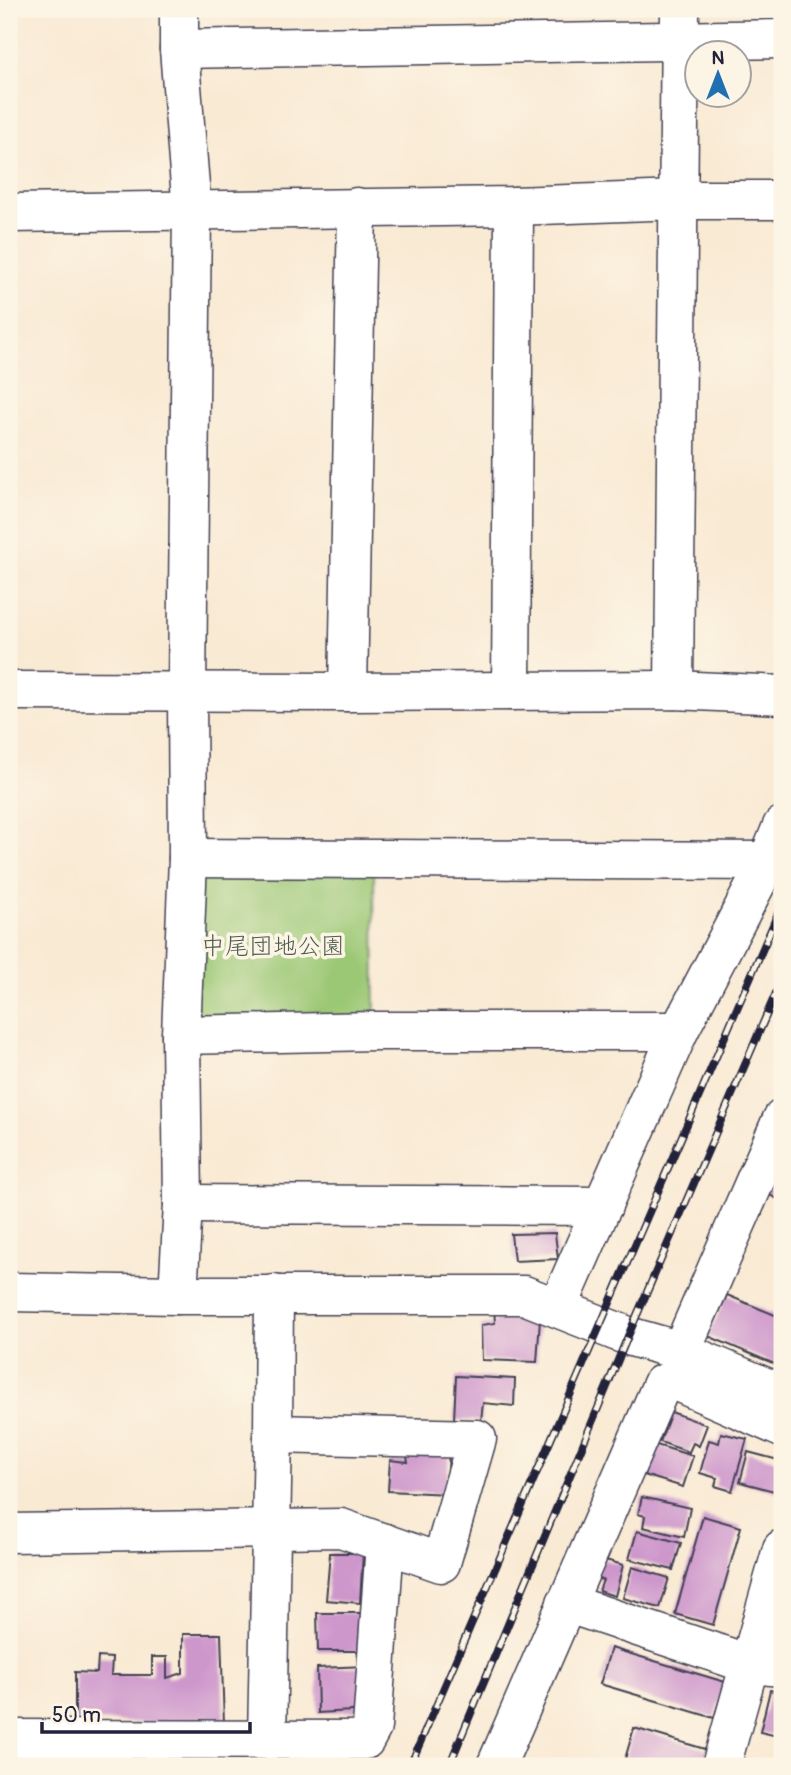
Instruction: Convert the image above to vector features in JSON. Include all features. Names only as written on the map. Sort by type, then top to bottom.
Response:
[{"type":"street","points":[[178,1295],[183,1204],[181,1035],[188,858],[192,211],[179,49],[179,9]]},
{"type":"street","points":[[179,49],[680,24],[782,39]]},
{"type":"street","points":[[674,690],[680,24]]},
{"type":"street","points":[[9,213],[782,200]]},
{"type":"street","points":[[511,691],[514,206]]},
{"type":"street","points":[[348,692],[357,207]]},
{"type":"street","points":[[9,691],[674,690],[782,695]]},
{"type":"street","points":[[558,1307],[679,1031],[768,861],[782,826]]},
{"type":"street","points":[[188,858],[768,861]]},
{"type":"street","points":[[181,1035],[375,1031],[679,1031]]},
{"type":"street","points":[[681,1351],[782,1118]]},
{"type":"street","points":[[183,1204],[603,1206]]},
{"type":"street","points":[[9,1292],[524,1295],[628,1336],[681,1351],[782,1394]]},
{"type":"street","points":[[267,1740],[274,1294]]},
{"type":"street","points":[[496,1766],[662,1384],[673,1380],[782,1428]]},
{"type":"street","points":[[9,1533],[341,1528],[441,1563],[477,1438],[273,1434]]},
{"type":"street","points":[[9,1739],[365,1740],[372,1727],[385,1544]]},
{"type":"street","points":[[721,1766],[766,1665],[782,1549]]},
{"type":"street","points":[[566,1603],[766,1665]]},
{"type":"green space","name":"中尾団地公園","points":[[188,858],[374,859],[375,1031],[181,1035]]},
{"type":"building","points":[[782,1147],[782,1201],[763,1192]]},
{"type":"building","points":[[555,1233],[558,1259],[514,1261],[511,1234]]},
{"type":"building","points":[[727,1295],[782,1318],[782,1367],[708,1336]]},
{"type":"building","points":[[494,1306],[540,1320],[537,1362],[482,1360],[481,1325],[495,1323]]},
{"type":"building","points":[[456,1376],[515,1379],[514,1406],[483,1403],[481,1421],[454,1420]]},
{"type":"building","points":[[671,1412],[707,1425],[699,1446],[693,1443],[689,1452],[660,1442]]},
{"type":"building","points":[[721,1433],[747,1439],[732,1491],[715,1486],[717,1478],[700,1473],[709,1440],[719,1443]]},
{"type":"building","points":[[653,1444],[693,1456],[683,1487],[644,1475]]},
{"type":"building","points":[[449,1449],[447,1494],[388,1491],[390,1460],[408,1462],[406,1451]]},
{"type":"building","points":[[748,1452],[782,1461],[782,1493],[740,1482]]},
{"type":"building","points":[[642,1497],[690,1508],[684,1537],[643,1527],[645,1516],[638,1514]]},
{"type":"building","points":[[703,1516],[741,1527],[713,1625],[675,1614]]},
{"type":"building","points":[[637,1531],[681,1543],[673,1570],[629,1559]]},
{"type":"building","points":[[330,1553],[363,1553],[360,1603],[326,1600]]},
{"type":"building","points":[[602,1559],[623,1565],[615,1596],[599,1591],[603,1580],[597,1578]]},
{"type":"building","points":[[632,1567],[669,1578],[660,1608],[623,1598]]},
{"type":"building","points":[[317,1613],[365,1613],[363,1651],[318,1651]]},
{"type":"building","points":[[183,1634],[221,1634],[224,1724],[75,1721],[75,1672],[97,1673],[98,1657],[112,1658],[111,1675],[152,1675],[152,1657],[167,1657],[167,1678],[183,1673]]},
{"type":"building","points":[[611,1648],[725,1682],[714,1718],[600,1684]]},
{"type":"building","points":[[367,1666],[369,1710],[318,1713],[317,1668]]},
{"type":"building","points":[[770,1690],[782,1693],[782,1737],[760,1732]]},
{"type":"building","points":[[634,1728],[708,1750],[703,1766],[650,1766],[625,1759]]},
{"type":"building","points":[[310,1754],[311,1766],[275,1766],[275,1756]]},
{"type":"railway","points":[[410,1766],[782,904]]},
{"type":"railway","points":[[449,1766],[628,1336],[782,979]]}]
